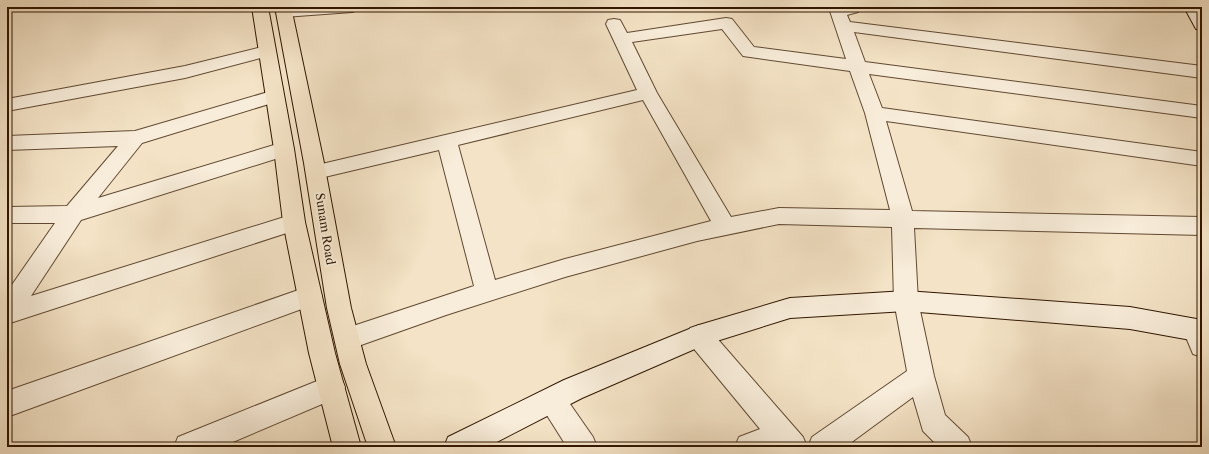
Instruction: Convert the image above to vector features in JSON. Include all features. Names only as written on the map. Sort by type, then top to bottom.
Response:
[{"type":"main road","points":[[260,7],[266,51],[284,149],[294,222],[322,353],[347,447]]},
{"type":"main road","name":"Sunam Road","points":[[283,10],[316,172],[330,262],[347,339],[353,364],[382,447]]},
{"type":"street","points":[[283,10],[352,7]]},
{"type":"street","points":[[851,7],[852,10],[838,11],[874,113],[903,219],[906,301],[921,376],[933,422],[958,447]]},
{"type":"street","points":[[1192,7],[1202,25]]},
{"type":"street","points":[[725,226],[648,93],[617,32],[726,23],[749,52],[1202,112]]},
{"type":"street","points":[[843,26],[1202,72]]},
{"type":"street","points":[[7,105],[186,72],[266,51]]},
{"type":"street","points":[[316,172],[648,93]]},
{"type":"street","points":[[7,143],[135,138],[275,96]]},
{"type":"street","points":[[874,113],[1202,158]]},
{"type":"street","points":[[7,313],[73,214],[135,138]]},
{"type":"street","points":[[447,141],[487,292]]},
{"type":"street","points":[[7,215],[73,214],[284,149]]},
{"type":"street","points":[[347,339],[487,292],[565,268],[697,232],[779,216],[1202,226]]},
{"type":"street","points":[[7,313],[294,222]]},
{"type":"street","points":[[7,404],[310,296]]},
{"type":"street","points":[[458,447],[573,390],[699,336],[790,308],[906,301],[1130,318],[1200,336]]},
{"type":"street","points":[[699,336],[788,440]]},
{"type":"street","points":[[822,447],[921,376]]},
{"type":"street","points":[[188,447],[332,387]]},
{"type":"street","points":[[552,400],[583,447]]},
{"type":"street","points":[[749,447],[788,440]]}]
